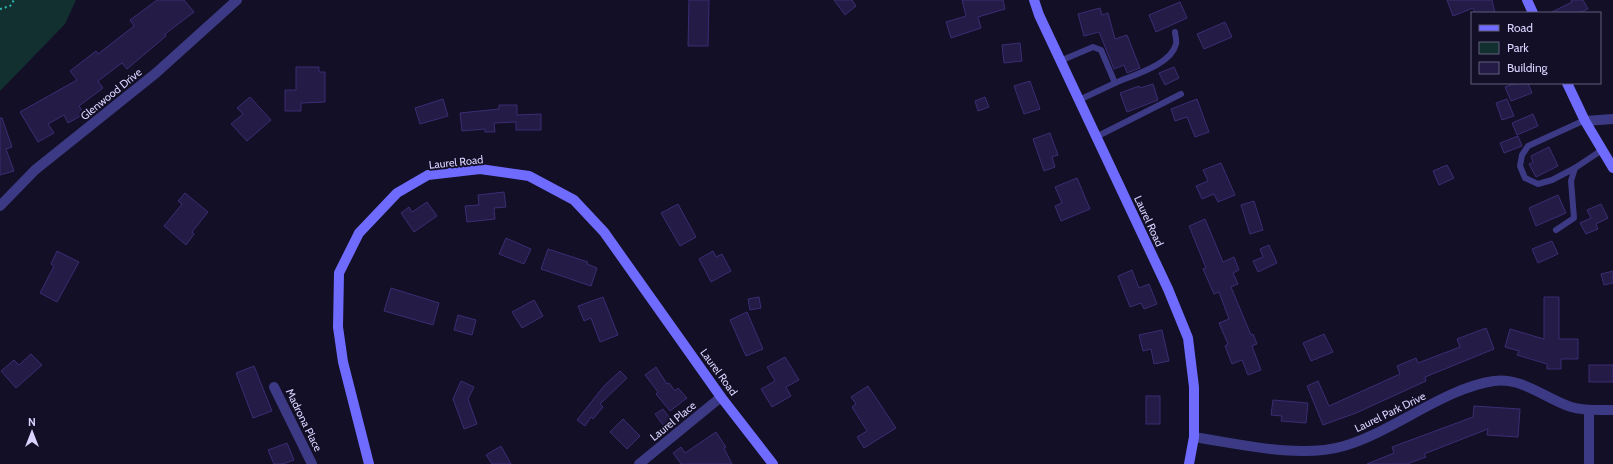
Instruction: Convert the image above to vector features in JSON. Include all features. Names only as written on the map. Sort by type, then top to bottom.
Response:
[{"type":"street","name":"Glenwood Drive","points":[[0,206],[35,170],[156,73],[237,0]]},
{"type":"street","name":"Laurel Road","points":[[1034,0],[1039,15],[1060,61],[1168,289],[1188,338],[1194,387],[1194,437],[1189,464]]},
{"type":"street","points":[[1527,0],[1533,12]]},
{"type":"street","points":[[1567,84],[1585,120],[1613,168]]},
{"type":"street","points":[[1585,120],[1613,119]]},
{"type":"street","name":"Laurel Road","points":[[369,464],[343,362],[338,327],[339,273],[359,234],[397,193],[428,175],[480,169],[529,176],[574,200],[604,232],[721,397],[773,464]]},
{"type":"street","name":"Laurel Park Drive","points":[[1194,437],[1296,452],[1320,451],[1345,446],[1472,387],[1495,381],[1510,382],[1533,389],[1570,406],[1589,410],[1613,410]]},
{"type":"street","name":"Madrona Place","points":[[274,387],[312,464]]},
{"type":"street","name":"Laurel Place","points":[[639,464],[721,397]]},
{"type":"street","points":[[1589,410],[1589,464]]},
{"type":"lane","points":[[1079,100],[1115,82],[1161,63],[1170,55],[1177,44],[1175,32]]},
{"type":"lane","points":[[1060,61],[1093,46],[1101,50],[1115,82]]},
{"type":"lane","points":[[1096,137],[1181,94]]},
{"type":"lane","points":[[1585,120],[1528,146],[1522,155],[1520,166],[1525,178],[1538,184],[1552,180],[1602,150]]},
{"type":"lane","points":[[1556,230],[1574,218],[1571,180],[1574,168]]},
{"type":"path","points":[[0,9],[10,6],[14,0]]},
{"type":"green space","points":[[0,0],[76,0],[65,24],[0,91]]},
{"type":"building","points":[[157,0],[184,0],[194,12],[165,34],[166,36],[127,69],[122,63],[98,81],[103,88],[79,106],[84,114],[68,123],[64,115],[48,124],[54,133],[38,142],[20,112],[77,80],[70,71],[96,51],[98,54],[134,26],[130,20]]},
{"type":"building","points":[[689,0],[709,0],[708,46],[688,46]]},
{"type":"building","points":[[834,0],[852,0],[856,6],[845,15]]},
{"type":"building","points":[[962,0],[1003,0],[1005,9],[978,17],[981,28],[951,38],[946,22],[966,16]]},
{"type":"building","points":[[1447,0],[1492,0],[1495,12],[1475,12],[1473,8],[1453,16]]},
{"type":"building","points":[[1571,0],[1583,0],[1588,9],[1581,12],[1552,12],[1572,2]]},
{"type":"building","points":[[1180,2],[1187,18],[1156,32],[1149,15]]},
{"type":"building","points":[[1100,8],[1102,15],[1108,13],[1115,39],[1127,35],[1140,68],[1127,73],[1124,65],[1114,69],[1099,32],[1084,36],[1078,14]]},
{"type":"building","points":[[1225,22],[1232,37],[1204,49],[1197,34]]},
{"type":"building","points":[[1020,43],[1022,61],[1004,63],[1002,45]]},
{"type":"building","points":[[296,67],[319,67],[319,72],[325,72],[325,102],[301,103],[301,111],[285,111],[285,90],[296,90]]},
{"type":"building","points":[[1174,67],[1179,78],[1165,85],[1159,73]]},
{"type":"building","points":[[1030,81],[1040,109],[1024,114],[1014,86]]},
{"type":"building","points":[[1153,84],[1158,100],[1127,112],[1120,93],[1139,86],[1140,88]]},
{"type":"building","points":[[1513,84],[1528,84],[1532,93],[1511,101],[1505,87]]},
{"type":"building","points":[[250,97],[271,120],[247,141],[231,124],[243,114],[237,108]]},
{"type":"building","points":[[985,97],[989,107],[978,111],[975,101]]},
{"type":"building","points":[[443,99],[448,116],[420,124],[415,108]]},
{"type":"building","points":[[1197,99],[1209,132],[1195,137],[1187,117],[1175,121],[1171,109]]},
{"type":"building","points":[[1507,99],[1514,116],[1502,120],[1496,103]]},
{"type":"building","points":[[499,105],[517,105],[517,115],[541,114],[541,130],[516,130],[516,122],[494,123],[495,132],[485,132],[485,129],[462,131],[460,113],[499,109]]},
{"type":"building","points":[[1533,114],[1538,126],[1517,135],[1512,123]]},
{"type":"building","points":[[0,118],[2,118],[12,147],[6,149],[14,171],[0,175]]},
{"type":"building","points":[[1050,133],[1058,155],[1052,157],[1055,167],[1044,171],[1033,139]]},
{"type":"building","points":[[1518,136],[1522,146],[1504,153],[1500,143]]},
{"type":"building","points":[[1549,147],[1558,166],[1536,177],[1529,164],[1533,162],[1531,156]]},
{"type":"building","points":[[1221,163],[1235,195],[1218,202],[1214,194],[1202,199],[1196,186],[1208,181],[1203,170]]},
{"type":"building","points":[[1447,165],[1454,178],[1439,185],[1433,171]]},
{"type":"building","points":[[1077,178],[1090,209],[1061,221],[1055,206],[1062,203],[1055,187]]},
{"type":"building","points":[[504,192],[506,207],[494,208],[495,219],[467,222],[465,206],[479,205],[478,195]]},
{"type":"building","points":[[185,193],[208,212],[192,232],[194,234],[186,245],[164,226],[182,204],[178,201]]},
{"type":"building","points":[[1558,195],[1566,213],[1536,226],[1529,208]]},
{"type":"building","points":[[1254,201],[1263,230],[1250,234],[1241,205]]},
{"type":"building","points":[[427,202],[437,216],[414,232],[401,213],[409,207],[412,212]]},
{"type":"building","points":[[678,204],[696,237],[680,246],[661,213]]},
{"type":"building","points":[[1601,204],[1608,218],[1596,224],[1598,229],[1586,234],[1580,223],[1591,218],[1587,210]]},
{"type":"building","points":[[1205,219],[1223,262],[1234,257],[1239,270],[1233,273],[1238,284],[1231,287],[1251,335],[1253,334],[1257,344],[1252,346],[1261,370],[1248,375],[1242,360],[1232,364],[1225,346],[1228,344],[1219,323],[1229,319],[1219,292],[1214,294],[1203,269],[1206,268],[1189,226]]},
{"type":"building","points":[[506,238],[531,249],[524,264],[499,254]]},
{"type":"building","points":[[1552,241],[1558,254],[1538,263],[1532,249]]},
{"type":"building","points":[[1269,245],[1277,263],[1258,272],[1253,261],[1263,257],[1260,249]]},
{"type":"building","points":[[548,249],[588,262],[587,264],[597,268],[591,286],[541,269]]},
{"type":"building","points":[[57,251],[79,262],[57,302],[40,293],[54,266],[51,264]]},
{"type":"building","points":[[713,251],[716,257],[722,254],[731,271],[711,282],[699,259]]},
{"type":"building","points":[[1132,270],[1139,288],[1149,284],[1157,304],[1144,309],[1141,303],[1130,307],[1118,276]]},
{"type":"building","points":[[1613,271],[1613,283],[1604,285],[1601,274]]},
{"type":"building","points":[[391,288],[439,303],[433,325],[384,311]]},
{"type":"building","points":[[603,297],[618,335],[600,342],[591,318],[584,321],[578,306]]},
{"type":"building","points":[[759,297],[761,308],[750,310],[748,299]]},
{"type":"building","points":[[1544,297],[1559,297],[1559,339],[1578,339],[1578,359],[1561,359],[1561,369],[1547,369],[1547,364],[1517,355],[1519,351],[1505,347],[1510,329],[1544,339]]},
{"type":"building","points":[[534,300],[543,316],[522,328],[512,312]]},
{"type":"building","points":[[747,312],[763,349],[746,356],[730,320]]},
{"type":"building","points":[[458,315],[476,320],[472,335],[454,330]]},
{"type":"building","points":[[1486,328],[1494,349],[1425,377],[1426,381],[1356,413],[1323,425],[1307,386],[1318,381],[1329,406],[1400,374],[1397,366],[1416,358],[1418,363],[1460,347],[1457,339]]},
{"type":"building","points":[[1162,330],[1169,361],[1154,364],[1151,349],[1143,351],[1139,335]]},
{"type":"building","points":[[1324,334],[1333,352],[1311,361],[1303,343]]},
{"type":"building","points":[[31,354],[42,365],[16,388],[1,371],[14,360],[19,365]]},
{"type":"building","points":[[785,357],[799,380],[786,387],[791,396],[772,407],[761,389],[775,381],[767,367]]},
{"type":"building","points":[[1589,365],[1613,365],[1613,382],[1589,382]]},
{"type":"building","points":[[254,366],[272,411],[253,418],[236,373]]},
{"type":"building","points":[[656,367],[667,384],[669,383],[675,391],[678,388],[687,398],[670,411],[656,394],[658,392],[645,375]]},
{"type":"building","points":[[620,371],[627,378],[600,404],[603,407],[593,419],[591,417],[585,426],[577,420],[604,386]]},
{"type":"building","points":[[461,381],[474,387],[468,399],[477,424],[464,429],[453,399]]},
{"type":"building","points":[[868,386],[896,428],[864,448],[857,437],[867,431],[852,407],[856,404],[851,397]]},
{"type":"building","points":[[1146,396],[1160,396],[1160,424],[1146,424]]},
{"type":"building","points":[[1273,400],[1308,403],[1306,423],[1281,421],[1282,416],[1271,415]]},
{"type":"building","points":[[1474,406],[1520,409],[1518,437],[1487,435],[1488,429],[1424,454],[1426,457],[1407,464],[1367,464],[1394,453],[1392,447],[1473,417]]},
{"type":"building","points":[[663,409],[671,420],[663,425],[655,414]]},
{"type":"building","points":[[623,419],[640,436],[627,449],[610,432]]},
{"type":"building","points":[[716,432],[726,447],[724,448],[732,464],[681,464],[673,453],[681,447],[685,453]]},
{"type":"building","points":[[287,443],[294,460],[283,464],[274,464],[268,450]]},
{"type":"building","points":[[501,446],[511,464],[492,464],[486,455]]}]
